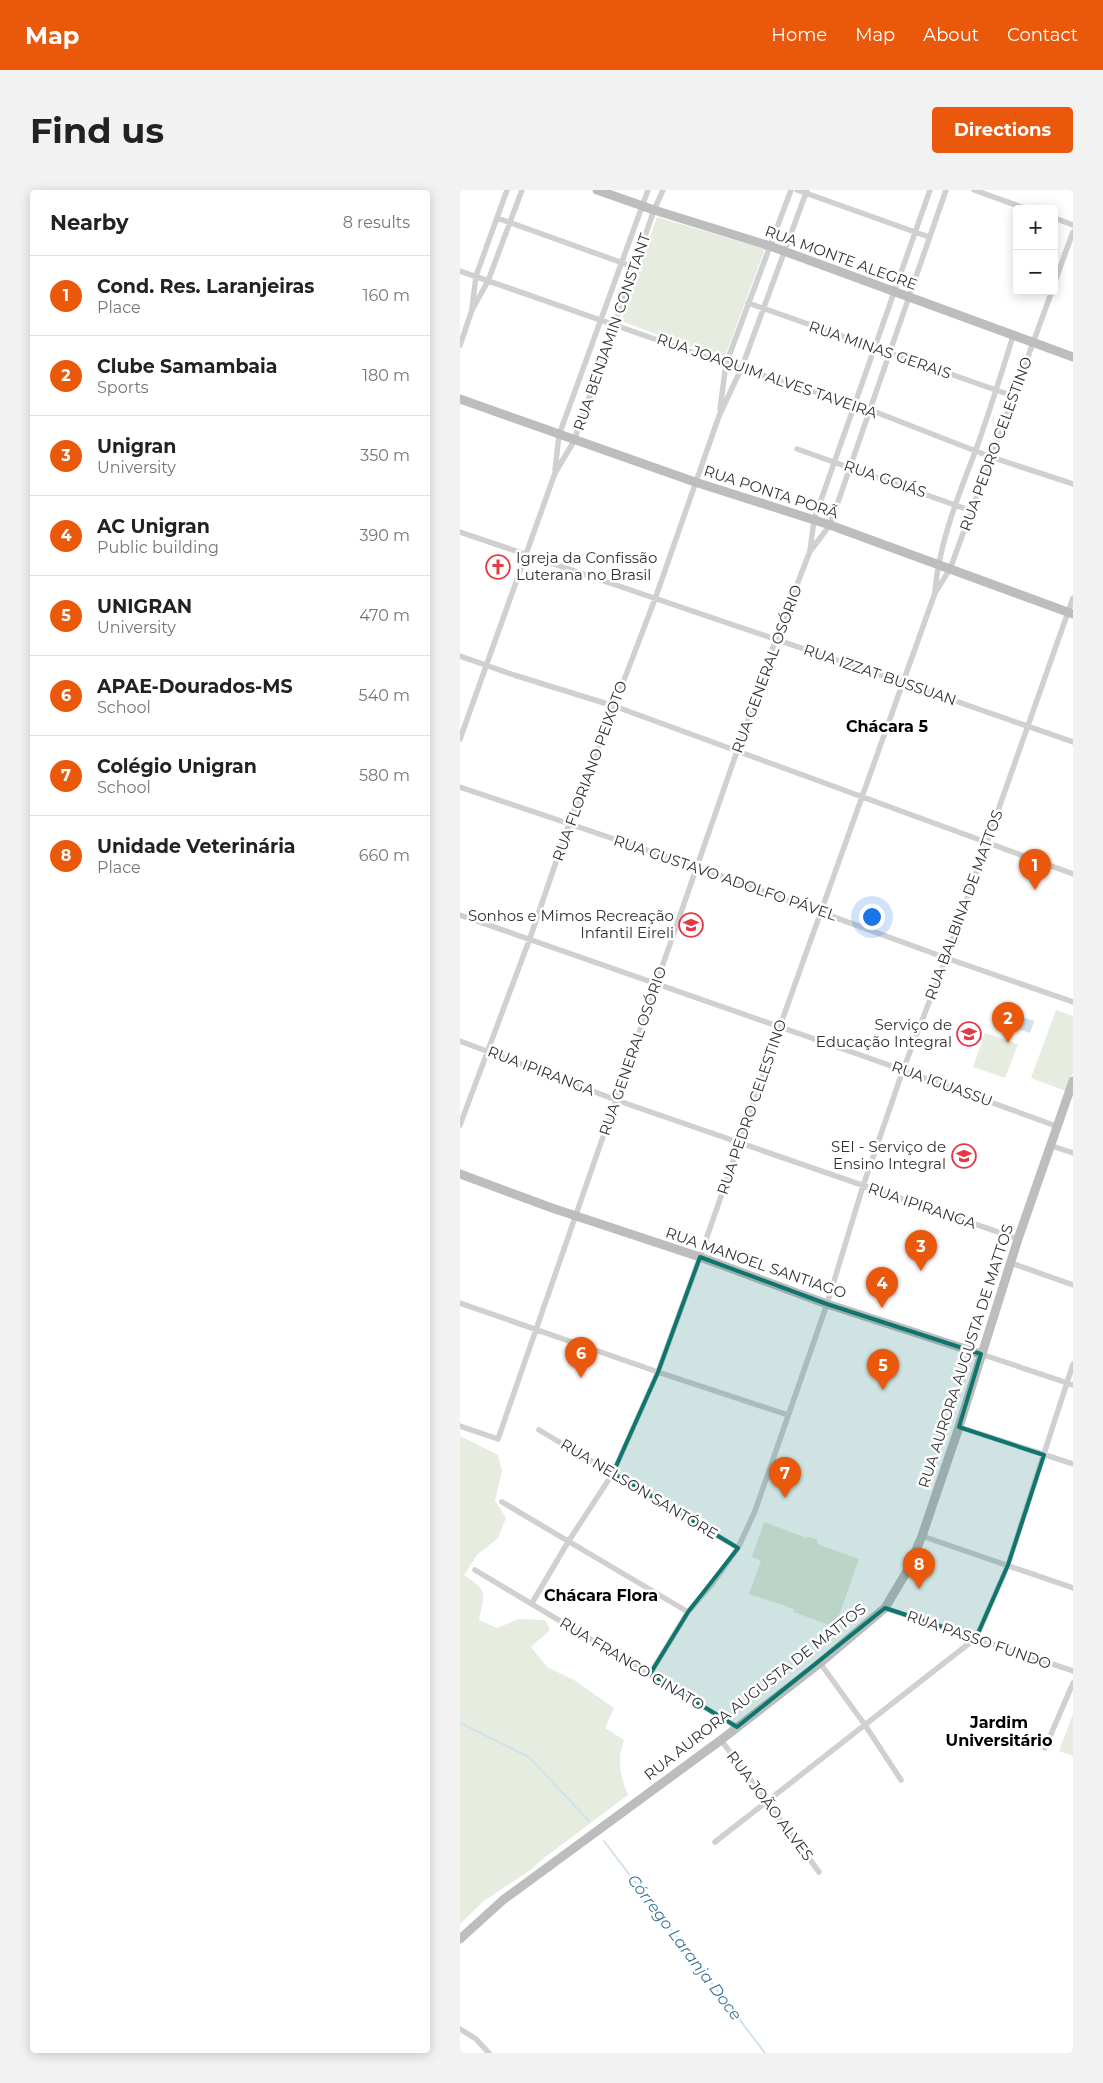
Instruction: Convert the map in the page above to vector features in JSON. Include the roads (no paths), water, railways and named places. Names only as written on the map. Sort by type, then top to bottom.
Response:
[{"type":"street","points":[[472,310],[476,276],[507,190]]},
{"type":"street","points":[[460,345],[472,310],[488,281],[522,190]]},
{"type":"street","name":"RUA MONTE ALEGRE","points":[[597,190],[641,206],[770,246],[1073,357]]},
{"type":"street","name":"RUA BENJAMIN CONSTANT","points":[[555,472],[559,435],[648,190]]},
{"type":"street","name":"RUA BENJAMIN CONSTANT","points":[[460,739],[555,472],[574,441],[654,210],[663,190]]},
{"type":"street","name":"RUA FLORIANO PEIXOTO","points":[[719,416],[726,364],[791,190]]},
{"type":"street","points":[[797,190],[929,237]]},
{"type":"street","name":"RUA GENERAL OSÓRIO","points":[[460,1426],[498,1438],[776,639],[810,551],[814,520],[836,462],[930,190]]},
{"type":"street","name":"RUA GENERAL OSÓRIO","points":[[810,551],[830,525],[946,190]]},
{"type":"street","points":[[974,190],[1016,205]]},
{"type":"street","name":"RUA FLORIANO PEIXOTO","points":[[460,1124],[530,938],[569,824],[655,600],[719,416],[742,367],[806,192]]},
{"type":"street","points":[[497,218],[634,267]]},
{"type":"street","points":[[1058,219],[1073,225]]},
{"type":"street","points":[[1058,273],[1073,232]]},
{"type":"street","name":"RUA JOAQUIM ALVES TAVEIRA","points":[[460,271],[726,364],[742,367],[855,404],[991,457],[1073,484]]},
{"type":"street","name":"RUA PEDRO CELESTINO","points":[[532,1603],[568,1542],[613,1473],[658,1372],[935,593],[950,569],[1051,295]]},
{"type":"street","name":"RUA MINAS GERAIS","points":[[748,304],[1013,396]]},
{"type":"street","name":"RUA PEDRO CELESTINO","points":[[935,593],[937,565],[955,504],[976,450],[1013,336]]},
{"type":"street","name":"RUA PONTA PORÃ","points":[[460,399],[574,441],[830,525],[1070,614]]},
{"type":"street","name":"RUA GOIÁS","points":[[797,449],[850,466],[972,511]]},
{"type":"street","name":"RUA IZZAT BUSSUAN","points":[[460,532],[1073,742]]},
{"type":"street","name":"RUA BALBINA DE MATTOS","points":[[650,1674],[688,1612],[713,1583],[738,1548],[755,1511],[827,1304],[863,1186],[903,1070],[946,958],[1028,726],[1070,614],[1073,598]]},
{"type":"street","points":[[460,656],[614,706],[736,753],[1073,874]]},
{"type":"street","name":"RUA GUSTAVO ADOLFO PÁVEL","points":[[460,787],[697,867],[946,958],[1073,1002]]},
{"type":"street","name":"RUA IGUASSU","points":[[460,915],[780,1026],[1056,1126]]},
{"type":"street","name":"RUA IPIRANGA","points":[[460,1041],[616,1100],[1018,1239]]},
{"type":"street","name":"RUA AURORA AUGUSTA DE MATTOS","points":[[460,1939],[503,1900],[721,1740],[820,1663],[886,1608],[907,1571],[922,1536],[959,1427],[1049,1145],[1073,1081]]},
{"type":"street","points":[[1049,1145],[1073,1153]]},
{"type":"street","name":"RUA MANOEL SANTIAGO","points":[[460,1174],[827,1304],[1070,1384]]},
{"type":"street","points":[[1011,1263],[1073,1285]]},
{"type":"street","points":[[460,1302],[658,1372],[788,1415]]},
{"type":"street","points":[[716,1842],[976,1638],[1008,1565],[1044,1455],[1070,1384],[1073,1364]]},
{"type":"street","points":[[959,1427],[1073,1464]]},
{"type":"street","name":"RUA NELSON SANTÓRE","points":[[539,1430],[738,1548]]},
{"type":"street","points":[[502,1502],[688,1612]]},
{"type":"street","points":[[922,1536],[1073,1588]]},
{"type":"street","name":"RUA FRANCO CINATO","points":[[475,1570],[737,1727]]},
{"type":"street","name":"RUA PASSO FUNDO","points":[[886,1608],[1073,1671]]},
{"type":"street","points":[[820,1663],[865,1725],[901,1780]]},
{"type":"street","points":[[1045,1748],[1073,1683]]},
{"type":"street","name":"RUA JOÃO ALVES","points":[[721,1740],[819,1872]]},
{"type":"street","points":[[460,2029],[476,2039],[488,2053]]},
{"type":"water","points":[[1010,1013],[1034,1021],[1030,1033],[1006,1025]]},
{"type":"waterway","name":"Córrego Laranja Doce","points":[[460,1723],[529,1757],[589,1821]]},
{"type":"waterway","name":"Córrego Laranja Doce","points":[[604,1841],[765,2053]]},
{"type":"place","name":"Igreja da Confissão Luterana no Brasil","points":[[498,567]]},
{"type":"place","name":"Cond. Res. Laranjeiras","points":[[1035,890]]},
{"type":"place","name":"Sonhos e Mimos Recreação Infantil Eireli","points":[[691,925]]},
{"type":"place","name":"Serviço de Educação Integral","points":[[969,1034]]},
{"type":"place","name":"Clube Samambaia","points":[[1008,1043]]},
{"type":"place","name":"SEI - Serviço de Ensino Integral","points":[[964,1156]]},
{"type":"place","name":"Unigran","points":[[921,1271]]},
{"type":"place","name":"AC Unigran","points":[[882,1308]]},
{"type":"place","name":"APAE-Dourados-MS","points":[[581,1378]]},
{"type":"place","name":"UNIGRAN","points":[[883,1390]]},
{"type":"place","name":"Colégio Unigran","points":[[785,1498]]},
{"type":"place","name":"Unidade Veterinária","points":[[919,1589]]},
{"type":"district","name":"Chácara 5","points":[[887,726]]},
{"type":"district","name":"Chácara Flora","points":[[601,1595]]},
{"type":"district","name":"Jardim Universitário","points":[[999,1731]]}]
